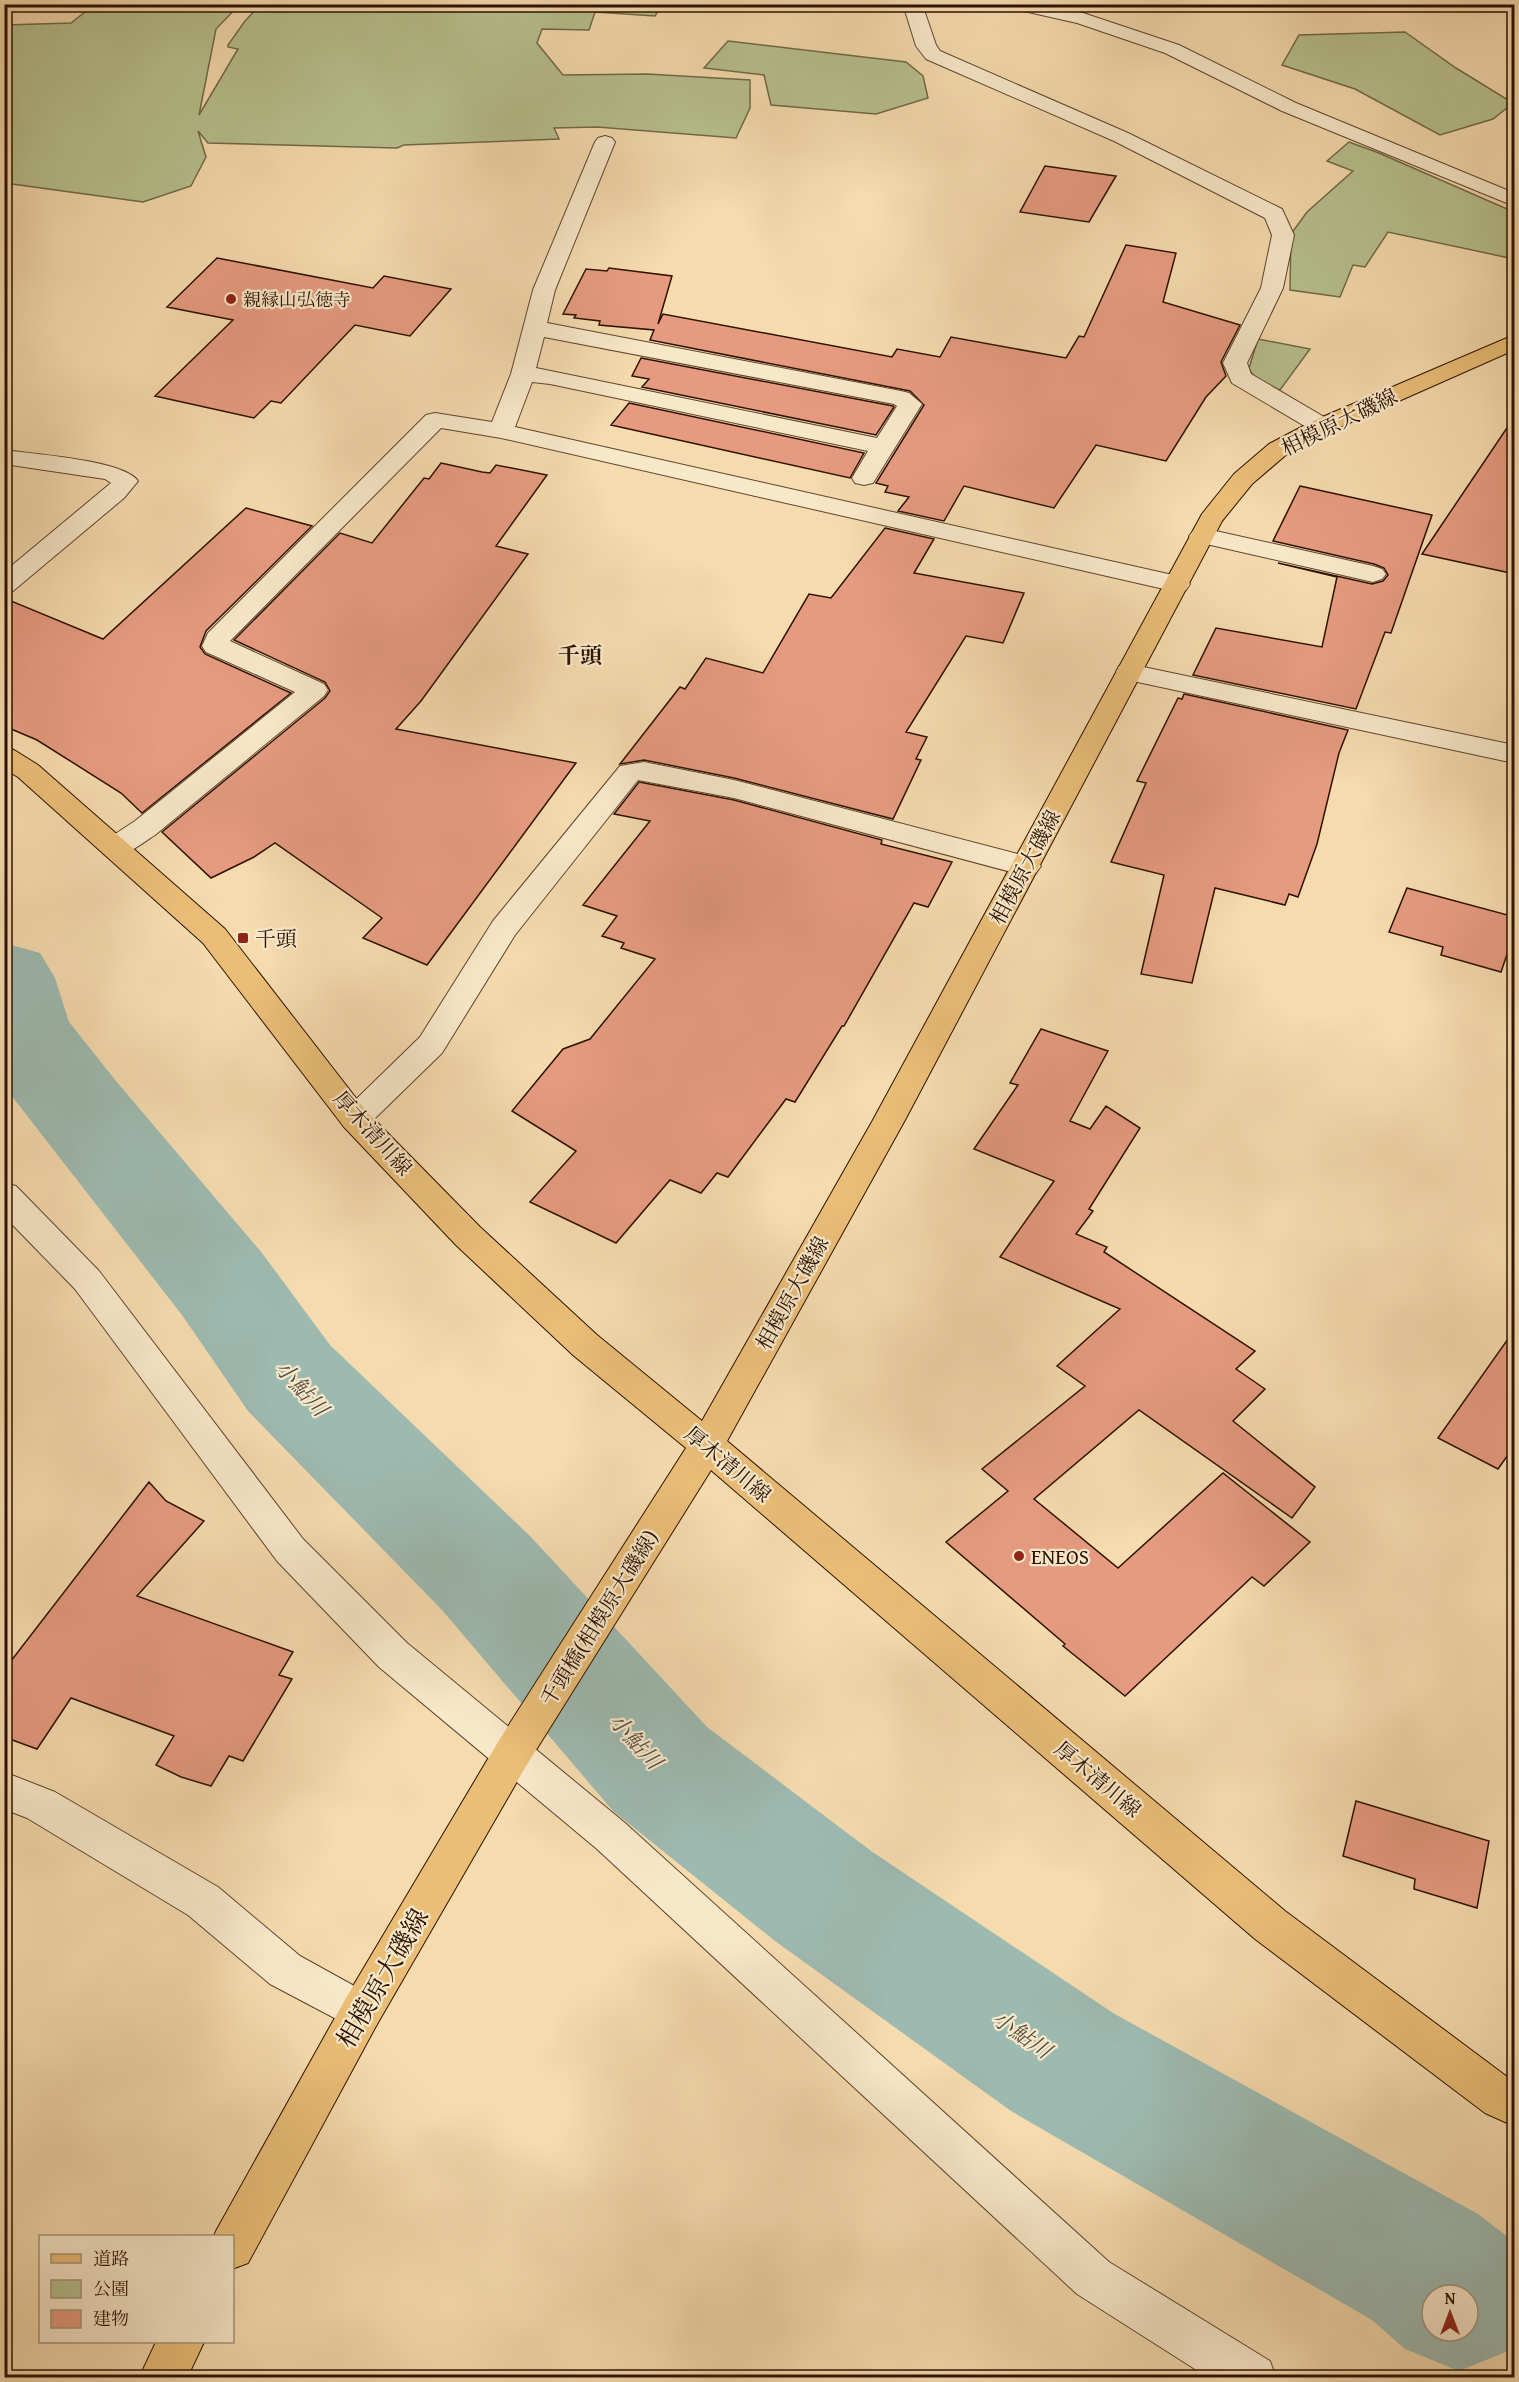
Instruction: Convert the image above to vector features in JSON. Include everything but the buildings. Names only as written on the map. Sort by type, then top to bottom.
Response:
[{"type":"main road","name":"相模原大磯線","points":[[659,1523],[707,1445],[889,1120],[1211,519],[1243,479],[1278,449],[1322,426],[1515,342]]},
{"type":"main road","name":"厚木清川線","points":[[4,756],[28,771],[214,936],[355,1119],[468,1236],[585,1345],[707,1445],[1270,1925],[1500,2098],[1515,2105]]},
{"type":"main road","name":"千頭橋(相模原大磯線)","points":[[539,1713],[659,1523]]},
{"type":"main road","name":"相模原大磯線","points":[[234,2243],[361,2012],[512,1754],[539,1713]]},
{"type":"main road","points":[[162,2378],[180,2343]]},
{"type":"street","points":[[912,4],[926,46],[933,55],[1121,137],[1274,214],[1282,235],[1272,288],[1235,363],[1240,378],[1322,426]]},
{"type":"street","points":[[1018,4],[1083,19],[1172,49],[1289,107],[1515,200]]},
{"type":"street","points":[[501,431],[523,374],[544,290],[605,141]]},
{"type":"street","points":[[535,328],[901,398],[910,404],[864,478]]},
{"type":"street","points":[[523,374],[550,377],[884,447]]},
{"type":"street","points":[[116,847],[145,828],[314,690],[215,646],[217,639],[435,420],[501,431],[856,509],[1177,584]]},
{"type":"street","points":[[4,457],[111,473],[126,481],[115,493],[4,585]]},
{"type":"street","points":[[1202,536],[1373,574]]},
{"type":"street","points":[[1128,672],[1515,754]]},
{"type":"street","points":[[355,1119],[431,1045],[504,928],[569,833],[606,801],[630,772],[644,771],[734,789],[1026,866]]},
{"type":"street","points":[[4,1195],[87,1280],[290,1550],[393,1655],[611,1836],[1093,2278],[1253,2378]]},
{"type":"street","points":[[4,1790],[41,1805],[203,1901],[285,1970],[361,2012]]},
{"type":"green space","points":[[95,4],[239,5],[216,29],[199,115],[238,49],[228,47],[228,45],[245,21],[261,4],[662,5],[655,16],[595,12],[589,30],[542,29],[537,43],[563,75],[647,74],[750,80],[750,108],[736,138],[597,127],[554,128],[559,139],[404,145],[397,148],[208,143],[198,131],[206,157],[191,186],[143,202],[5,183],[5,25],[71,23]]},
{"type":"green space","points":[[1405,32],[1456,68],[1513,103],[1493,119],[1440,135],[1355,89],[1282,65],[1299,35]]},
{"type":"green space","points":[[728,41],[906,62],[923,76],[928,98],[876,114],[771,105],[764,75],[704,68]]},
{"type":"green space","points":[[1349,142],[1514,212],[1514,259],[1388,232],[1365,267],[1353,265],[1340,297],[1290,290],[1291,234],[1307,212],[1353,171],[1327,161]]},
{"type":"green space","points":[[1258,339],[1310,349],[1280,390],[1266,385],[1251,373],[1249,368]]},
{"type":"waterway","name":"小鮎川","points":[[4,978],[21,1033],[78,1108],[222,1284],[289,1378],[486,1573],[660,1769],[823,1896],[1062,2062],[1425,2267],[1444,2283]]},
{"type":"place","name":"親縁山弘徳寺","points":[[231,299]]},
{"type":"place","name":"千頭","points":[[243,938]]},
{"type":"place","name":"ENEOS","points":[[1019,1556]]},
{"type":"district","name":"千頭","points":[[580,655]]}]
